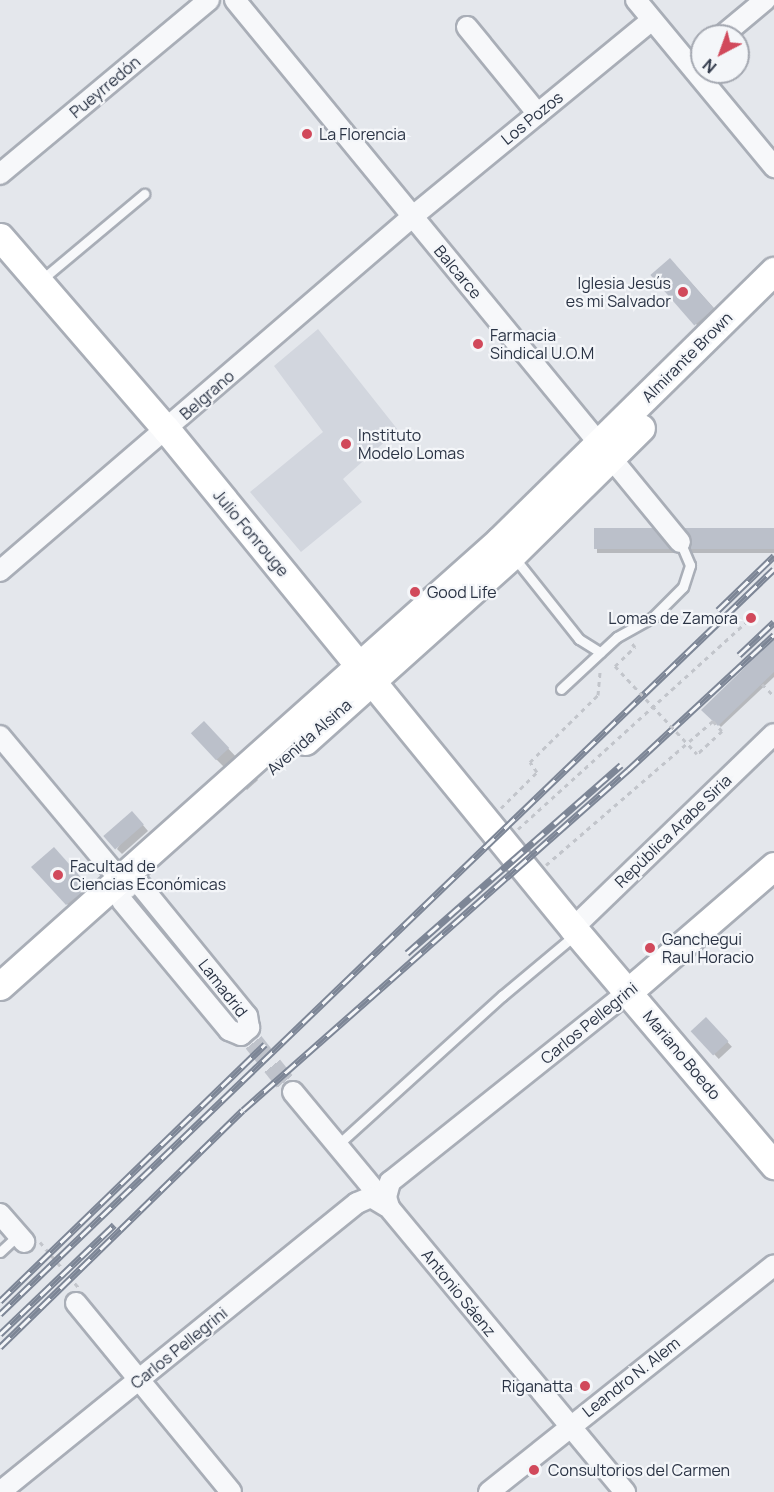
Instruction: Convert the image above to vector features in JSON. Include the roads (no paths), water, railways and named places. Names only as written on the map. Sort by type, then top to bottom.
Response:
[{"type":"main road","name":"Julio Fonrouge","points":[[0,237],[166,429],[495,833]]},
{"type":"main road","name":"Almirante Brown","points":[[606,451],[774,271]]},
{"type":"main road","name":"Almirante Brown","points":[[606,451],[774,296]]},
{"type":"main road","name":"Avenida Alsina","points":[[0,1007],[506,548],[606,451]]},
{"type":"main road","name":"Mariano Boedo","points":[[495,833],[575,931],[774,1165]]},
{"type":"main road","name":"Carlos Pellegrini","points":[[628,992],[774,866]]},
{"type":"main road","name":"Avenida Alsina","points":[[0,986],[128,890]]},
{"type":"street","name":"Pueyrredón","points":[[0,174],[209,0]]},
{"type":"street","name":"Balcarce","points":[[235,0],[680,542]]},
{"type":"street","points":[[636,0],[652,20],[690,54]]},
{"type":"street","points":[[736,24],[765,0]]},
{"type":"street","name":"Los Pozos","points":[[412,217],[652,20]]},
{"type":"street","points":[[467,27],[538,114]]},
{"type":"street","points":[[714,84],[774,167]]},
{"type":"street","name":"Belgrano","points":[[0,571],[412,217]]},
{"type":"street","name":"República Arabe Siria","points":[[575,931],[774,734]]},
{"type":"street","name":"Lamadrid","points":[[0,736],[235,1019]]},
{"type":"street","name":"Lamadrid","points":[[128,890],[247,1016],[249,1028],[241,1035],[229,1030],[128,890]]},
{"type":"street","name":"Carlos Pellegrini","points":[[399,1174],[628,992]]},
{"type":"street","points":[[357,1203],[359,1193],[352,1177],[284,1095],[283,1087],[289,1081],[298,1084],[374,1175],[399,1174]]},
{"type":"street","name":"Antonio Sáenz","points":[[293,1092],[568,1426],[626,1492]]},
{"type":"street","points":[[388,1207],[386,1189],[399,1174]]},
{"type":"street","points":[[357,1203],[371,1197],[388,1207]]},
{"type":"street","name":"Carlos Pellegrini","points":[[0,1492],[357,1203]]},
{"type":"street","points":[[0,1214],[21,1239]]},
{"type":"street","name":"Leandro N. Alem","points":[[489,1492],[568,1426],[774,1265]]},
{"type":"street","points":[[76,1303],[231,1492]]},
{"type":"lane","points":[[38,282],[144,194]]},
{"type":"lane","points":[[561,689],[617,637],[653,617],[683,587],[690,565],[680,542]]},
{"type":"lane","points":[[506,548],[579,639],[600,652]]},
{"type":"lane","points":[[343,1140],[575,931]]},
{"type":"lane","points":[[0,1252],[21,1239]]},
{"type":"tunnel","points":[[235,1019],[293,1092]]},
{"type":"railway","points":[[718,610],[774,556]]},
{"type":"railway","points":[[0,1314],[774,569]]},
{"type":"railway","points":[[739,655],[774,622]]},
{"type":"railway","points":[[0,1347],[243,1110],[628,770],[774,635]]},
{"type":"railway","points":[[407,953],[621,765]]},
{"type":"railway","points":[[0,1301],[265,1044]]},
{"type":"railway","points":[[0,1334],[114,1225]]},
{"type":"place","name":"La Florencia","points":[[307,134]]},
{"type":"place","name":"Iglesia Jesús es mi Salvador","points":[[683,292]]},
{"type":"place","name":"Farmacia Sindical U.O.M","points":[[478,344]]},
{"type":"place","name":"Instituto Modelo Lomas","points":[[346,444]]},
{"type":"place","name":"Good Life","points":[[415,592]]},
{"type":"place","name":"Lomas de Zamora","points":[[751,618]]},
{"type":"place","name":"Facultad de Ciencias Económicas","points":[[58,875]]},
{"type":"place","name":"Ganchegui Raul Horacio","points":[[650,948]]},
{"type":"place","name":"Riganatta","points":[[585,1386]]},
{"type":"place","name":"Consultorios del Carmen","points":[[534,1470]]}]
